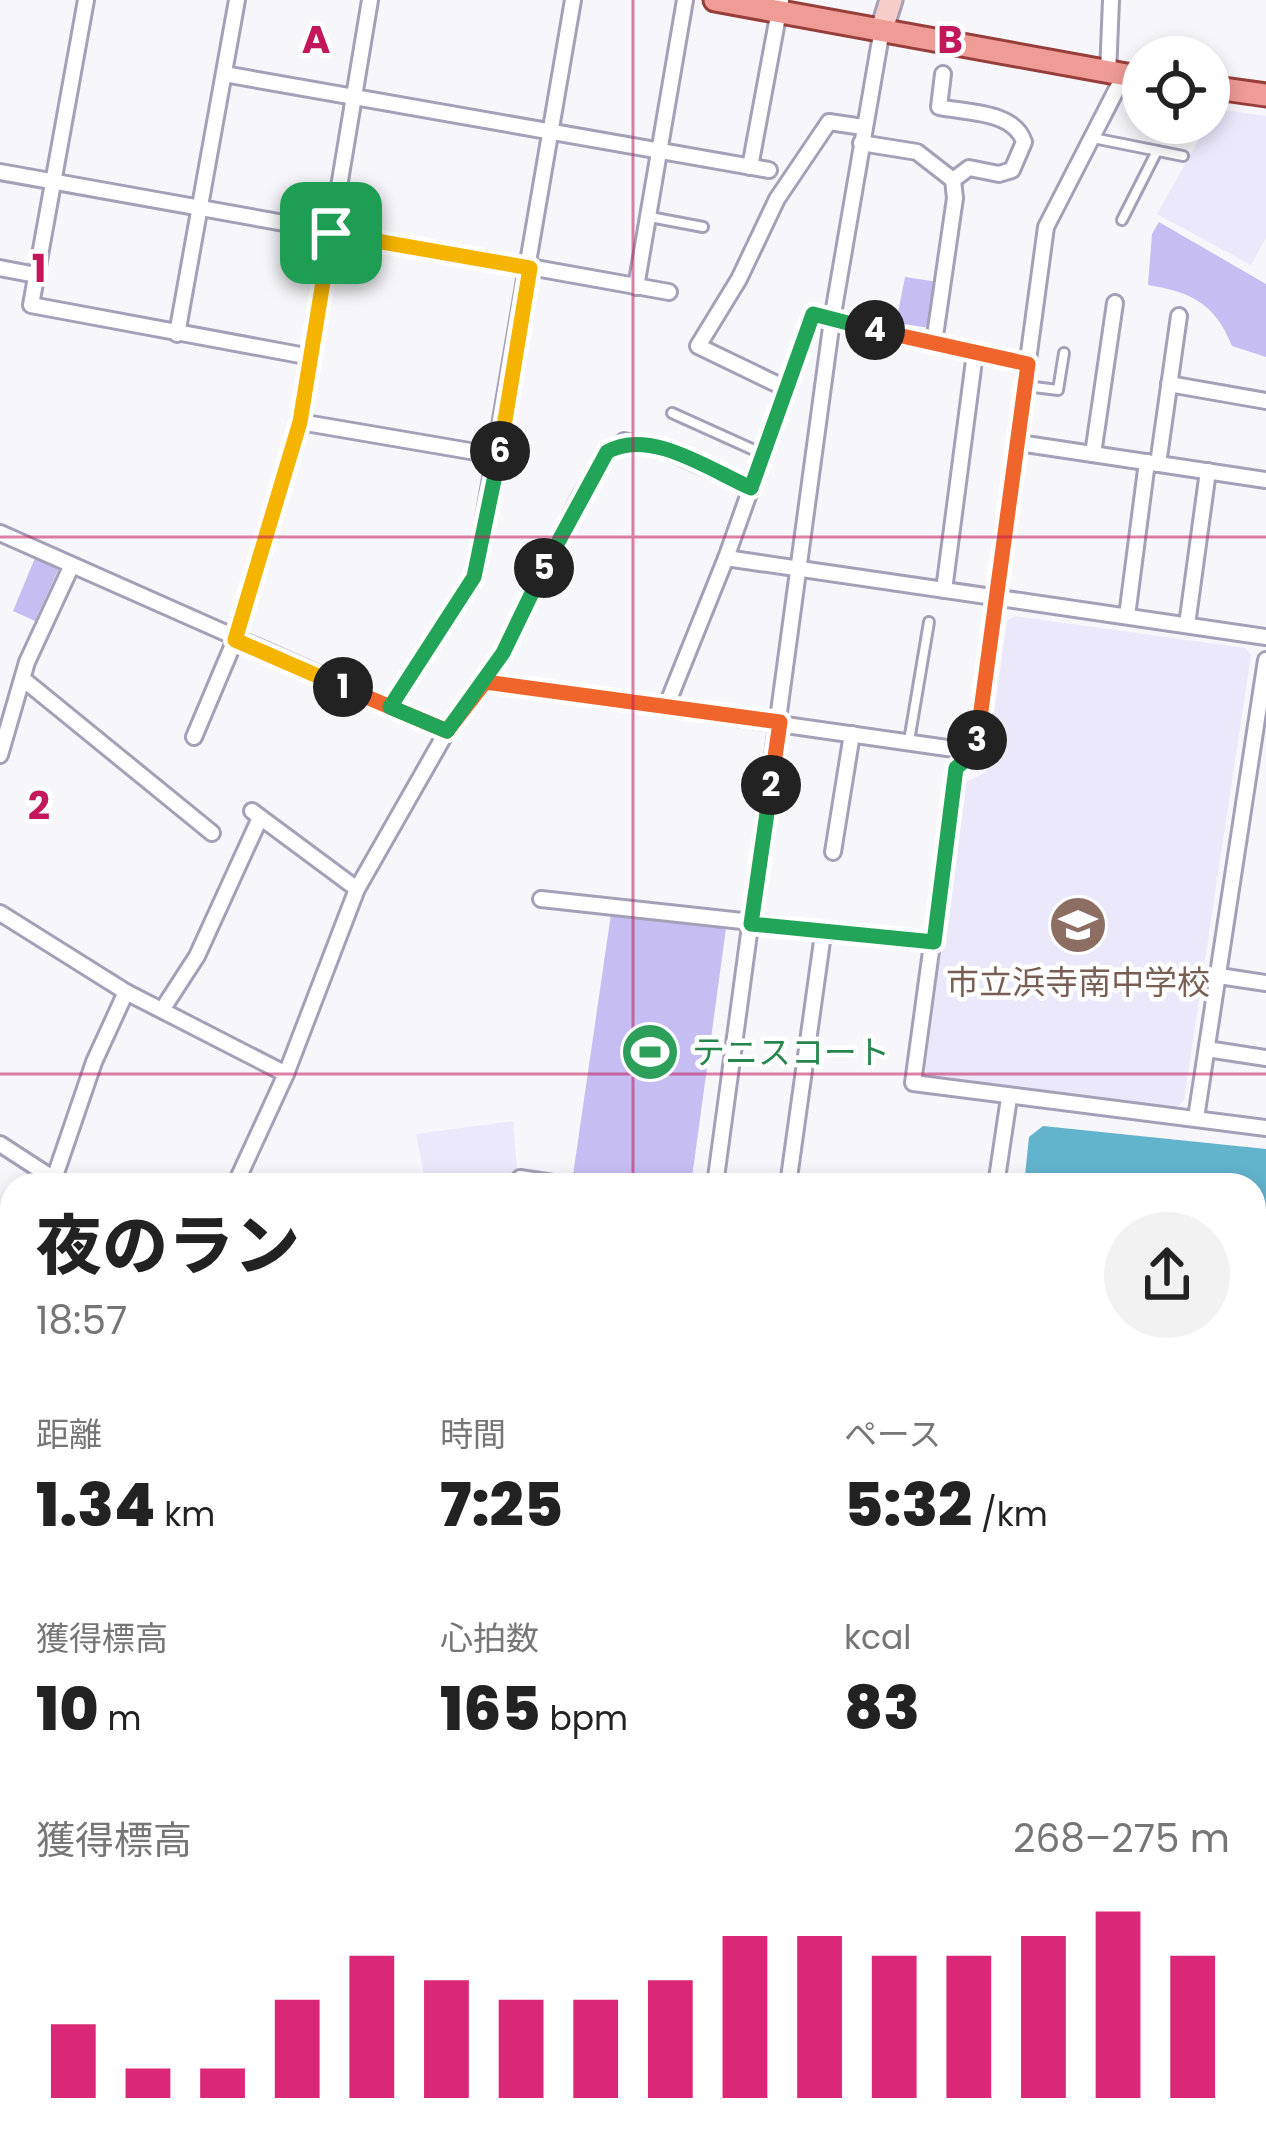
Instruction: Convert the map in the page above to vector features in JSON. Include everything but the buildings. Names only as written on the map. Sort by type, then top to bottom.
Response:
[{"type":"main road","points":[[716,0],[780,5],[1122,75]]},
{"type":"main road","points":[[1230,90],[1266,95]]},
{"type":"street","points":[[86,0],[31,305],[311,357]]},
{"type":"street","points":[[177,334],[237,0]]},
{"type":"street","points":[[194,737],[235,640],[300,422],[370,0]]},
{"type":"street","points":[[390,707],[474,577],[499,456],[573,0]]},
{"type":"street","points":[[636,286],[685,0]]},
{"type":"street","points":[[717,1173],[832,320],[890,0]]},
{"type":"street","points":[[1112,0],[1122,58]]},
{"type":"street","points":[[750,167],[780,5]]},
{"type":"street","points":[[224,74],[769,170]]},
{"type":"street","points":[[934,343],[953,180],[969,168],[999,174],[1012,170],[1024,142],[1019,129],[1007,120],[939,107],[944,74]]},
{"type":"street","points":[[1122,82],[1046,227],[975,752],[956,768],[913,1083],[1266,1128]]},
{"type":"street","points":[[787,389],[698,346],[740,279],[777,199],[829,122],[917,152],[953,180]]},
{"type":"street","points":[[0,172],[669,292]]},
{"type":"street","points":[[0,268],[36,275]]},
{"type":"street","points":[[1093,454],[1115,303]]},
{"type":"street","points":[[665,707],[726,558],[813,314],[1028,364]]},
{"type":"street","points":[[1127,616],[1179,316]]},
{"type":"street","points":[[944,590],[975,352]]},
{"type":"street","points":[[1169,384],[1266,400]]},
{"type":"street","points":[[300,422],[499,456]]},
{"type":"street","points":[[624,441],[661,448],[751,488]]},
{"type":"street","points":[[1019,443],[1266,480]]},
{"type":"street","points":[[1187,625],[1208,471]]},
{"type":"street","points":[[0,533],[447,731],[357,889],[286,1073],[240,1173]]},
{"type":"street","points":[[726,558],[1266,637]]},
{"type":"street","points":[[0,755],[23,679],[71,567]]},
{"type":"street","points":[[1196,1118],[1266,660]]},
{"type":"street","points":[[23,679],[212,833]]},
{"type":"street","points":[[485,682],[975,752]]},
{"type":"street","points":[[833,852],[852,734]]},
{"type":"street","points":[[1250,772],[1266,774]]},
{"type":"street","points":[[162,1010],[207,935],[256,814],[357,889]]},
{"type":"street","points":[[541,898],[823,934],[934,942]]},
{"type":"street","points":[[0,913],[126,992],[286,1073]]},
{"type":"street","points":[[790,1173],[823,934]]},
{"type":"street","points":[[1219,976],[1266,983]]},
{"type":"street","points":[[56,1173],[94,1062],[126,992]]},
{"type":"street","points":[[1207,1049],[1266,1058]]},
{"type":"street","points":[[998,1173],[1009,1097]]},
{"type":"street","points":[[0,1144],[45,1173]]},
{"type":"lane","points":[[1093,138],[1183,156]]},
{"type":"lane","points":[[1122,220],[1157,151]]},
{"type":"lane","points":[[648,217],[703,226]]},
{"type":"lane","points":[[1026,386],[1058,390],[1064,353]]},
{"type":"lane","points":[[672,413],[764,454]]},
{"type":"lane","points":[[447,731],[485,682],[525,613],[577,502],[607,452],[624,441]]},
{"type":"lane","points":[[909,741],[928,622]]},
{"type":"shaded area","points":[[1230,111],[1266,116],[1266,238],[1251,265],[1157,214],[1196,144],[1230,144]]},
{"type":"shaded area","points":[[1159,222],[1266,284],[1266,357],[1232,346],[1218,320],[1200,302],[1148,285],[1152,234]]},
{"type":"shaded area","points":[[905,277],[938,282],[930,328],[896,323]]},
{"type":"shaded area","points":[[35,558],[59,568],[35,621],[13,611]]},
{"type":"shaded area","name":"市立浜寺南中学校","points":[[1015,616],[1245,648],[1251,655],[1184,1100],[1177,1107],[930,1077],[925,1068],[965,783],[986,772],[1007,621]]},
{"type":"shaded area","name":"テニスコート","points":[[612,907],[727,921],[693,1173],[573,1173]]},
{"type":"shaded area","points":[[513,1121],[517,1173],[424,1173],[416,1134]]},
{"type":"water","points":[[1043,1126],[1266,1149],[1266,1173],[1025,1173],[1029,1137]]},
{"type":"place","name":"市立浜寺南中学校","points":[[1078,925]]},
{"type":"place","name":"テニスコート","points":[[650,1052]]},
{"type":"route","points":[[331,233],[300,422],[235,640],[447,731],[485,682],[780,722],[751,924],[934,942],[956,768],[975,752],[1028,364],[813,314],[751,488],[661,448],[624,441],[607,452],[558,536],[503,653],[447,731],[390,707],[474,577],[530,268],[331,233]]}]
